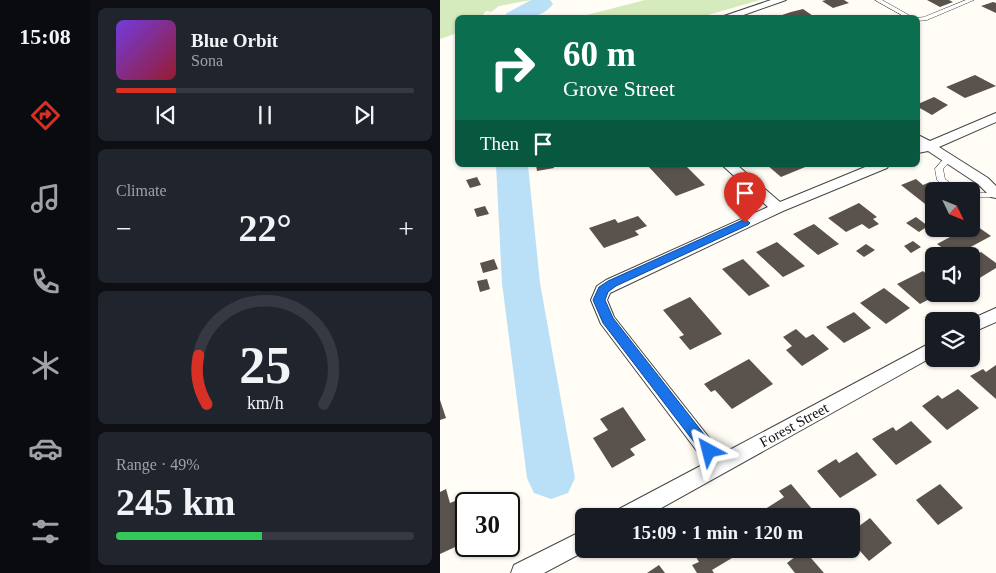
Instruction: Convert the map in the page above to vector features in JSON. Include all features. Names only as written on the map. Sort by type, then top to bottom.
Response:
[{"type":"street","points":[[735,15],[780,0]]},
{"type":"street","points":[[921,145],[996,117]]},
{"type":"street","points":[[921,145],[983,181],[996,195]]},
{"type":"street","points":[[731,167],[778,208]]},
{"type":"street","points":[[720,466],[607,320],[599,300],[603,290],[612,284],[778,208],[877,167]]},
{"type":"street","points":[[980,322],[996,314]]},
{"type":"street","name":"Forest Street","points":[[642,508],[925,353]]},
{"type":"street","points":[[522,573],[575,545]]},
{"type":"lane","points":[[878,0],[906,15]]},
{"type":"lane","points":[[920,19],[925,19],[971,0]]},
{"type":"lane","points":[[944,182],[941,180],[939,169],[948,159]]},
{"type":"lane","points":[[980,195],[996,195]]},
{"type":"green space","points":[[440,0],[531,0],[499,6],[491,12],[486,11],[483,15],[455,15],[455,34],[440,39]]},
{"type":"green space","points":[[645,0],[760,0],[708,15],[587,15]]},
{"type":"building","points":[[844,0],[849,3],[833,8],[822,1]]},
{"type":"building","points":[[927,0],[949,0],[953,2],[940,7]]},
{"type":"building","points":[[993,2],[996,3],[996,13],[981,6]]},
{"type":"building","points":[[803,9],[812,15],[782,15]]},
{"type":"building","points":[[975,75],[996,86],[965,98],[946,87]]},
{"type":"building","points":[[934,97],[948,105],[932,115],[920,108],[920,103]]},
{"type":"building","points":[[536,167],[554,168],[537,171]]},
{"type":"building","points":[[649,167],[687,167],[705,185],[676,196]]},
{"type":"building","points":[[769,167],[805,167],[781,177]]},
{"type":"building","points":[[477,177],[481,185],[470,188],[466,180]]},
{"type":"building","points":[[916,179],[923,185],[925,184],[925,204],[901,185]]},
{"type":"building","points":[[859,203],[877,217],[873,219],[879,224],[869,229],[862,224],[846,232],[828,218]]},
{"type":"building","points":[[485,206],[489,214],[477,217],[474,209]]},
{"type":"building","points":[[638,216],[647,226],[635,231],[639,235],[604,248],[589,228],[615,219],[618,223]]},
{"type":"building","points":[[916,217],[925,224],[925,228],[919,232],[906,223]]},
{"type":"building","points":[[814,224],[839,244],[818,255],[793,234]]},
{"type":"building","points":[[980,228],[991,236],[971,247],[941,247],[937,244],[948,238],[980,238]]},
{"type":"building","points":[[913,241],[921,247],[911,253],[904,246]]},
{"type":"building","points":[[777,242],[805,266],[783,277],[756,252]]},
{"type":"building","points":[[866,244],[875,250],[864,257],[856,251]]},
{"type":"building","points":[[980,253],[996,263],[996,268],[980,278]]},
{"type":"building","points":[[494,259],[498,269],[483,273],[480,263]]},
{"type":"building","points":[[743,259],[770,286],[749,296],[722,269]]},
{"type":"building","points":[[923,271],[925,273],[925,301],[920,304],[897,284]]},
{"type":"building","points":[[487,279],[490,289],[480,292],[477,281]]},
{"type":"building","points":[[884,288],[910,308],[886,324],[860,303]]},
{"type":"building","points":[[690,297],[722,334],[690,350],[679,337],[684,335],[663,310]]},
{"type":"building","points":[[854,312],[871,328],[844,343],[826,327]]},
{"type":"building","points":[[796,329],[806,338],[813,334],[829,349],[802,366],[786,350],[792,346],[783,337]]},
{"type":"building","points":[[749,359],[773,384],[732,409],[715,390],[711,392],[704,384]]},
{"type":"building","points":[[996,365],[996,399],[970,376],[983,369],[986,372]]},
{"type":"building","points":[[958,389],[979,408],[947,430],[922,406],[938,395],[942,399]]},
{"type":"building","points":[[440,400],[446,418],[440,420]]},
{"type":"building","points":[[623,407],[646,440],[630,449],[635,455],[612,468],[593,438],[608,430],[600,419]]},
{"type":"building","points":[[911,421],[932,442],[896,465],[872,439],[893,427],[896,431]]},
{"type":"building","points":[[857,452],[877,475],[840,498],[817,471],[836,459],[839,463]]},
{"type":"building","points":[[791,484],[811,508],[767,508],[784,497],[779,491]]},
{"type":"building","points":[[940,484],[963,508],[938,525],[916,500]]},
{"type":"building","points":[[446,489],[450,503],[455,501],[455,547],[440,554],[440,492]]},
{"type":"building","points":[[870,518],[892,543],[869,561],[860,551],[860,525]]},
{"type":"building","points":[[697,558],[732,558],[712,570],[714,573],[697,573],[692,565],[699,562]]},
{"type":"building","points":[[794,558],[811,558],[824,573],[795,573],[787,563]]},
{"type":"building","points":[[659,565],[665,573],[647,573]]},
{"type":"waterway","points":[[521,15],[541,4]]},
{"type":"waterway","points":[[512,167],[521,283],[551,478]]},
{"type":"route","points":[[709,451],[607,320],[599,300],[603,290],[612,284],[745,223]]}]
